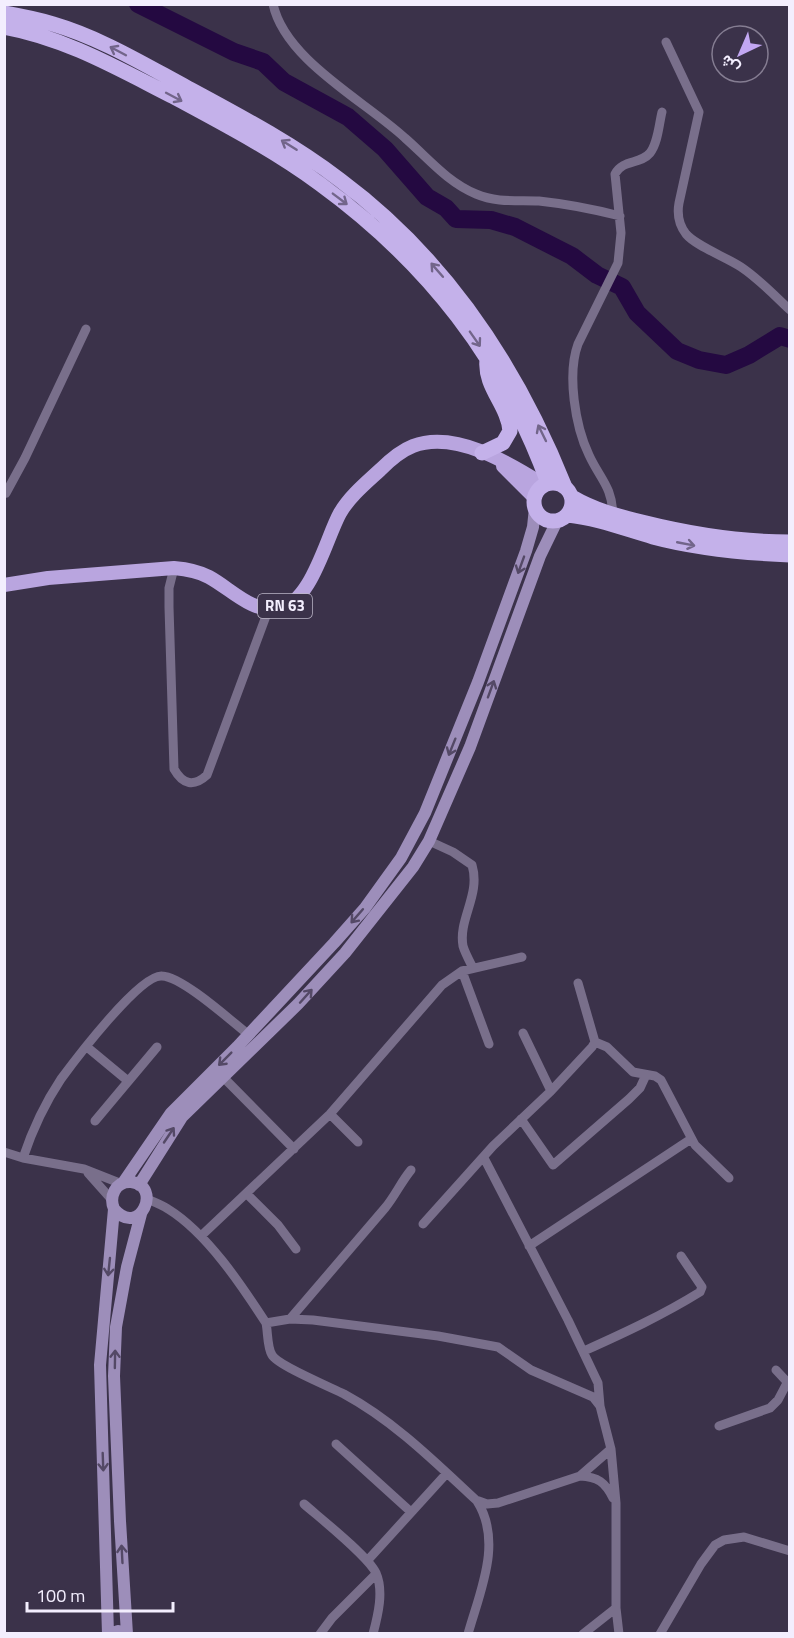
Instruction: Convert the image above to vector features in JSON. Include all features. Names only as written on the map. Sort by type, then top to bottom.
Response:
[{"type":"highway","points":[[4,13],[74,31],[166,76],[277,138],[341,180],[370,204],[426,256],[493,343],[524,396],[569,492],[572,506],[562,518]]},
{"type":"highway","points":[[4,27],[48,38],[93,55],[206,114],[283,159],[362,217],[420,272],[455,312],[488,357],[516,406],[540,494],[544,519],[591,519],[652,537],[695,546],[742,553],[789,555]]},
{"type":"highway","points":[[487,454],[507,439],[510,431],[508,420],[488,377],[488,357]]},
{"type":"highway","points":[[540,494],[560,484],[593,509],[613,515],[696,534],[756,541],[789,542]]},
{"type":"main road","name":"RN 63","points":[[4,585],[48,578],[174,568],[191,570],[208,576],[261,608],[279,609],[295,600],[310,580],[347,503],[392,458],[414,446],[436,442],[461,446],[487,454],[514,466],[540,494]]},
{"type":"main road","points":[[123,1184],[171,1113],[249,1035],[365,908],[401,858],[418,826],[478,681],[526,552],[540,494]]},
{"type":"main road","points":[[139,1185],[182,1117],[298,1004],[345,953],[395,891],[431,837],[470,747],[540,556],[562,518]]},
{"type":"main road","points":[[418,826],[431,837]]},
{"type":"main road","points":[[129,1182],[139,1185],[147,1199],[146,1207],[141,1214],[127,1267],[116,1328],[114,1376],[127,1634],[118,1631],[110,1634],[100,1365],[116,1188],[129,1182]]},
{"type":"main road","points":[[113,1204],[124,1217],[133,1218],[141,1214]]},
{"type":"street","points":[[273,4],[278,21],[287,35],[322,74],[385,121],[435,167],[459,185],[477,195],[493,199],[566,204],[620,216]]},
{"type":"street","points":[[666,42],[699,112],[679,203],[678,216],[682,229],[696,243],[725,257],[753,276],[789,310]]},
{"type":"street","points":[[613,515],[610,493],[583,441],[575,400],[573,365],[575,351],[618,263],[621,245],[616,172],[623,164],[641,159],[650,153],[654,146],[662,112]]},
{"type":"street","points":[[5,493],[25,459],[86,329]]},
{"type":"street","points":[[174,568],[169,607],[174,770],[179,778],[189,783],[200,781],[207,775],[269,608]]},
{"type":"street","points":[[431,837],[472,865],[475,883],[465,922],[463,947],[473,968]]},
{"type":"street","points":[[201,1236],[330,1114],[442,985],[462,971],[522,957]]},
{"type":"street","points":[[462,971],[489,1044]]},
{"type":"street","points":[[23,1158],[32,1134],[60,1080],[116,1011],[142,984],[161,975],[180,981],[249,1035]]},
{"type":"street","points":[[423,1224],[592,1047],[595,1042],[578,983]]},
{"type":"street","points":[[523,1033],[551,1091]]},
{"type":"street","points":[[595,1042],[607,1047],[633,1072],[655,1076],[661,1080],[695,1145],[729,1178]]},
{"type":"street","points":[[87,1047],[128,1081]]},
{"type":"street","points":[[95,1121],[157,1047]]},
{"type":"street","points":[[521,1119],[554,1165],[634,1094],[646,1075]]},
{"type":"street","points":[[223,1077],[294,1149]]},
{"type":"street","points":[[330,1114],[358,1142]]},
{"type":"street","points":[[529,1246],[691,1139]]},
{"type":"street","points":[[4,1152],[23,1158],[84,1169],[123,1184]]},
{"type":"street","points":[[484,1158],[598,1383],[600,1406],[611,1449],[616,1503],[616,1608],[619,1634]]},
{"type":"street","points":[[84,1169],[102,1186],[113,1204]]},
{"type":"street","points":[[290,1319],[385,1208],[411,1170]]},
{"type":"street","points":[[247,1194],[278,1225],[296,1249]]},
{"type":"street","points":[[147,1199],[169,1210],[201,1236],[249,1296],[266,1323],[272,1355],[280,1364],[326,1385],[392,1425],[476,1500],[489,1529],[489,1562],[468,1634]]},
{"type":"street","points":[[584,1352],[653,1319],[700,1292],[702,1287],[681,1256]]},
{"type":"street","points":[[266,1323],[290,1319],[438,1336],[498,1347],[531,1370],[593,1397],[600,1406]]},
{"type":"street","points":[[719,1426],[770,1408],[788,1384],[776,1370]]},
{"type":"street","points":[[336,1444],[411,1512]]},
{"type":"street","points":[[476,1500],[487,1504],[498,1503],[580,1476],[611,1449]]},
{"type":"street","points":[[368,1561],[447,1473]]},
{"type":"street","points":[[580,1476],[602,1481],[616,1503]]},
{"type":"street","points":[[304,1504],[368,1561],[376,1574],[380,1601],[374,1634]]},
{"type":"street","points":[[660,1634],[700,1564],[715,1545],[724,1540],[744,1537],[789,1551]]},
{"type":"street","points":[[320,1634],[332,1618],[376,1574]]},
{"type":"street","points":[[583,1634],[616,1608]]},
{"type":"waterway","points":[[138,4],[234,52],[263,62],[284,82],[348,117],[385,149],[427,197],[446,208],[456,219],[491,220],[515,227],[572,256],[597,275],[622,287],[637,313],[677,351],[699,360],[726,365],[749,355],[780,336],[790,339]]}]
